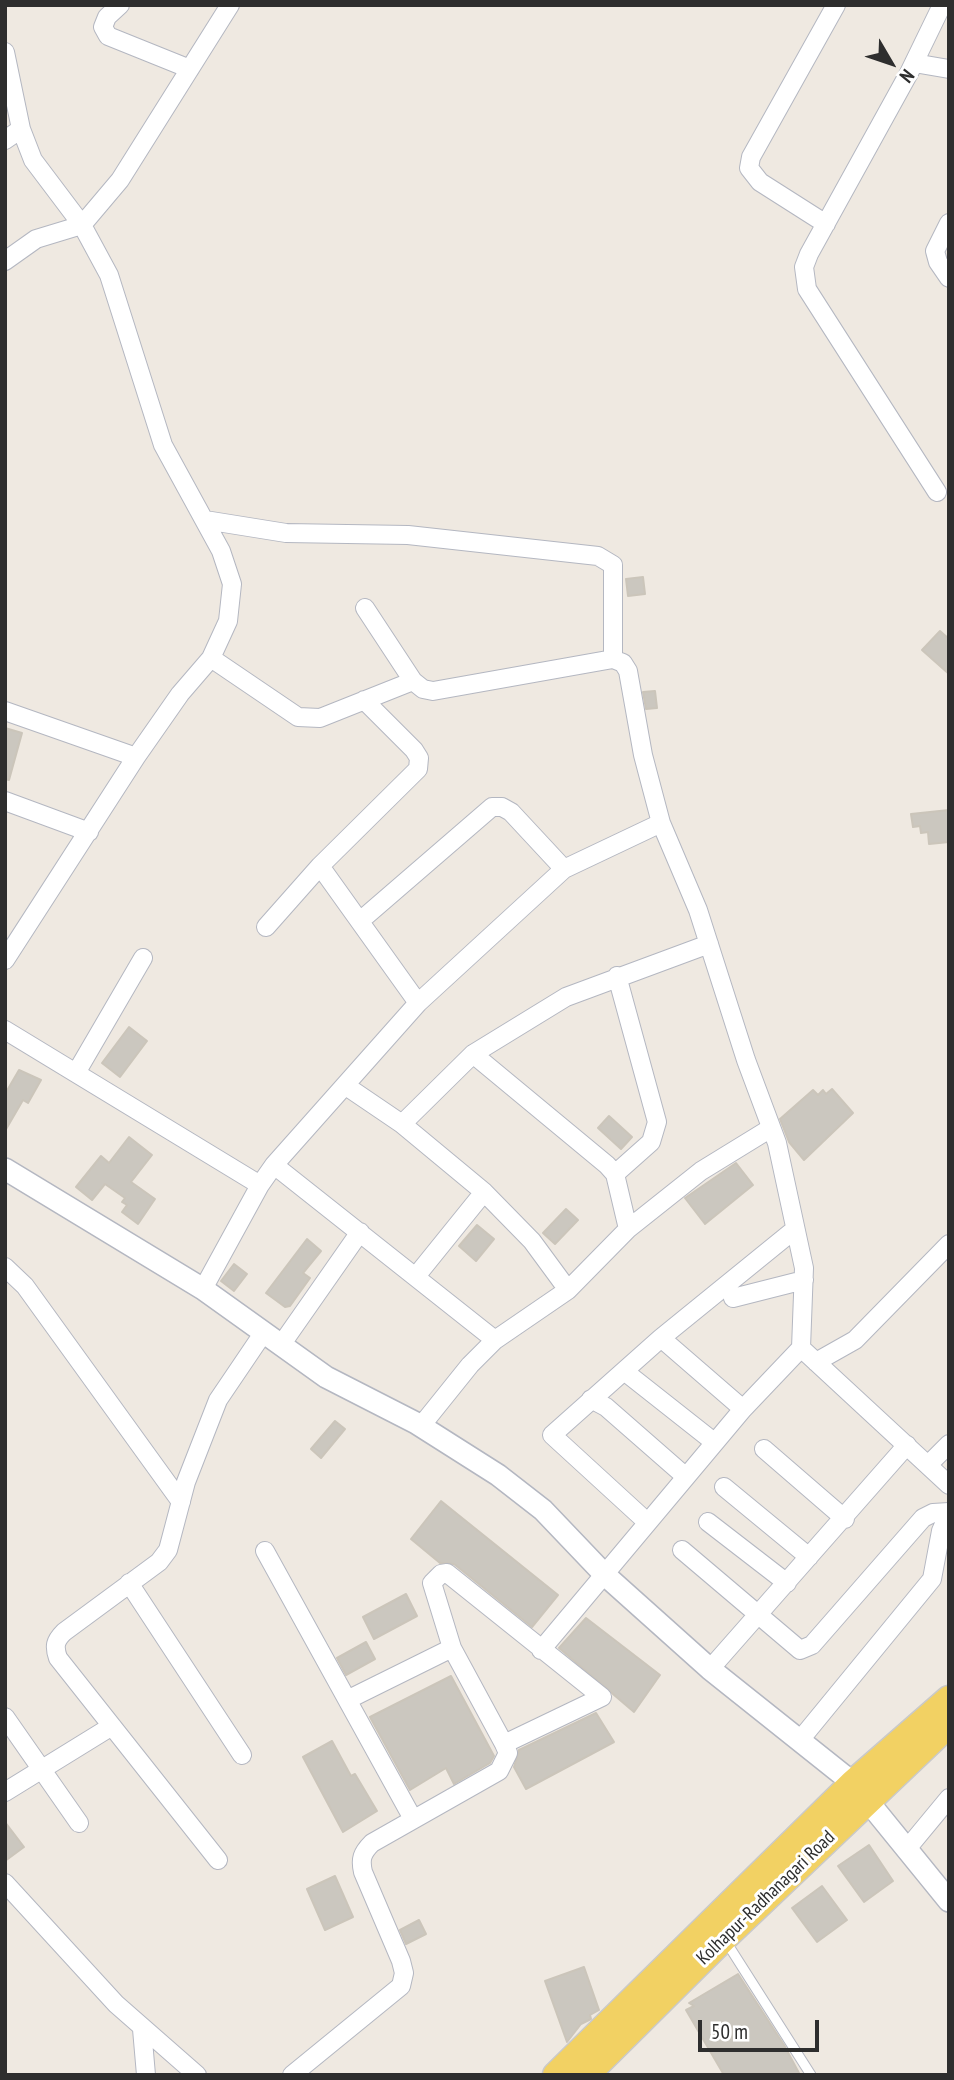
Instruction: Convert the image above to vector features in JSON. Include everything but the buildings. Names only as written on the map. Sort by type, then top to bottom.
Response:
[{"type":"main road","points":[[566,2074],[861,1791],[949,1699]]},
{"type":"main road","name":"Kolhapur-Radhanagari Road","points":[[566,2074],[724,1938],[861,1791],[949,1724]]},
{"type":"street","points":[[120,5],[107,18],[103,27],[108,36],[190,69]]},
{"type":"street","points":[[5,261],[36,239],[82,225],[120,180],[230,5]]},
{"type":"street","points":[[825,224],[760,182],[749,168],[751,157],[836,5]]},
{"type":"street","points":[[937,492],[807,289],[804,267],[914,63],[942,5]]},
{"type":"street","points":[[5,52],[21,129],[33,160],[82,225],[109,275],[163,445],[221,551],[232,584],[228,621],[211,657],[180,694],[136,757],[5,960]]},
{"type":"street","points":[[914,63],[949,69]]},
{"type":"street","points":[[5,140],[21,129]]},
{"type":"street","points":[[949,223],[935,251],[938,262],[949,278]]},
{"type":"street","points":[[205,520],[286,533],[408,535],[598,555],[613,565],[612,659]]},
{"type":"street","points":[[365,608],[413,681],[423,689],[433,691],[612,659],[623,663],[628,671],[643,755],[661,823],[698,910],[771,1128],[804,1268],[800,1348],[743,1409],[541,1650]]},
{"type":"street","points":[[211,657],[298,717],[320,718],[413,681]]},
{"type":"street","points":[[266,927],[320,866],[418,769],[419,758],[414,750],[364,700]]},
{"type":"street","points":[[5,710],[136,757]]},
{"type":"street","points":[[5,801],[89,832]]},
{"type":"street","points":[[360,921],[492,807],[502,807],[511,812],[564,869]]},
{"type":"street","points":[[204,1289],[260,1185],[274,1166],[418,1003],[564,869],[661,823]]},
{"type":"street","points":[[320,866],[418,1003]]},
{"type":"street","points":[[402,1124],[473,1054],[566,997],[709,944]]},
{"type":"street","points":[[76,1073],[142,958]]},
{"type":"street","points":[[615,1174],[652,1142],[657,1122],[617,976]]},
{"type":"street","points":[[5,1030],[260,1185]]},
{"type":"street","points":[[473,1054],[615,1174],[628,1229]]},
{"type":"street","points":[[346,1086],[402,1124],[484,1192],[532,1241],[568,1290]]},
{"type":"street","points":[[421,1426],[470,1365],[495,1340],[568,1290],[628,1229],[701,1171],[771,1128]]},
{"type":"street","points":[[274,1166],[417,1275],[495,1340]]},
{"type":"street","points":[[5,1169],[204,1289],[326,1377],[421,1426],[476,1459],[539,1507],[606,1575],[710,1669],[861,1791],[949,1900]]},
{"type":"street","points":[[417,1275],[484,1192]]},
{"type":"street","points":[[647,1522],[552,1435],[599,1403],[610,1385],[661,1338],[794,1230]]},
{"type":"street","points":[[218,1860],[58,1658],[54,1648],[56,1639],[159,1562],[168,1550],[181,1502],[218,1400],[360,1232]]},
{"type":"street","points":[[816,1362],[855,1340],[949,1244]]},
{"type":"street","points":[[5,1267],[25,1286],[181,1502]]},
{"type":"street","points":[[733,1298],[804,1280]]},
{"type":"street","points":[[661,1338],[743,1409]]},
{"type":"street","points":[[800,1348],[949,1485]]},
{"type":"street","points":[[624,1371],[715,1442]]},
{"type":"street","points":[[599,1403],[686,1476]]},
{"type":"street","points":[[928,1465],[949,1444]]},
{"type":"street","points":[[710,1669],[845,1519],[907,1445]]},
{"type":"street","points":[[764,1449],[845,1519]]},
{"type":"street","points":[[724,1487],[809,1558]]},
{"type":"street","points":[[682,1550],[760,1614],[795,1647],[806,1649],[923,1518],[933,1513],[949,1512],[941,1531],[932,1579],[800,1740]]},
{"type":"street","points":[[708,1522],[787,1583]]},
{"type":"street","points":[[265,1551],[413,1819]]},
{"type":"street","points":[[292,2075],[401,1986],[404,1973],[401,1961],[360,1860],[372,1843],[499,1771],[508,1754],[452,1648],[432,1583],[441,1574],[447,1573],[602,1697],[504,1744]]},
{"type":"street","points":[[129,1583],[242,1755]]},
{"type":"street","points":[[349,1699],[452,1648]]},
{"type":"street","points":[[5,1717],[79,1824]]},
{"type":"street","points":[[5,1792],[112,1726]]},
{"type":"street","points":[[906,1850],[949,1798]]},
{"type":"street","points":[[5,1883],[142,2029],[197,2075]]},
{"type":"street","points":[[142,2029],[146,2075]]},
{"type":"lane","points":[[724,1938],[811,2075]]}]
